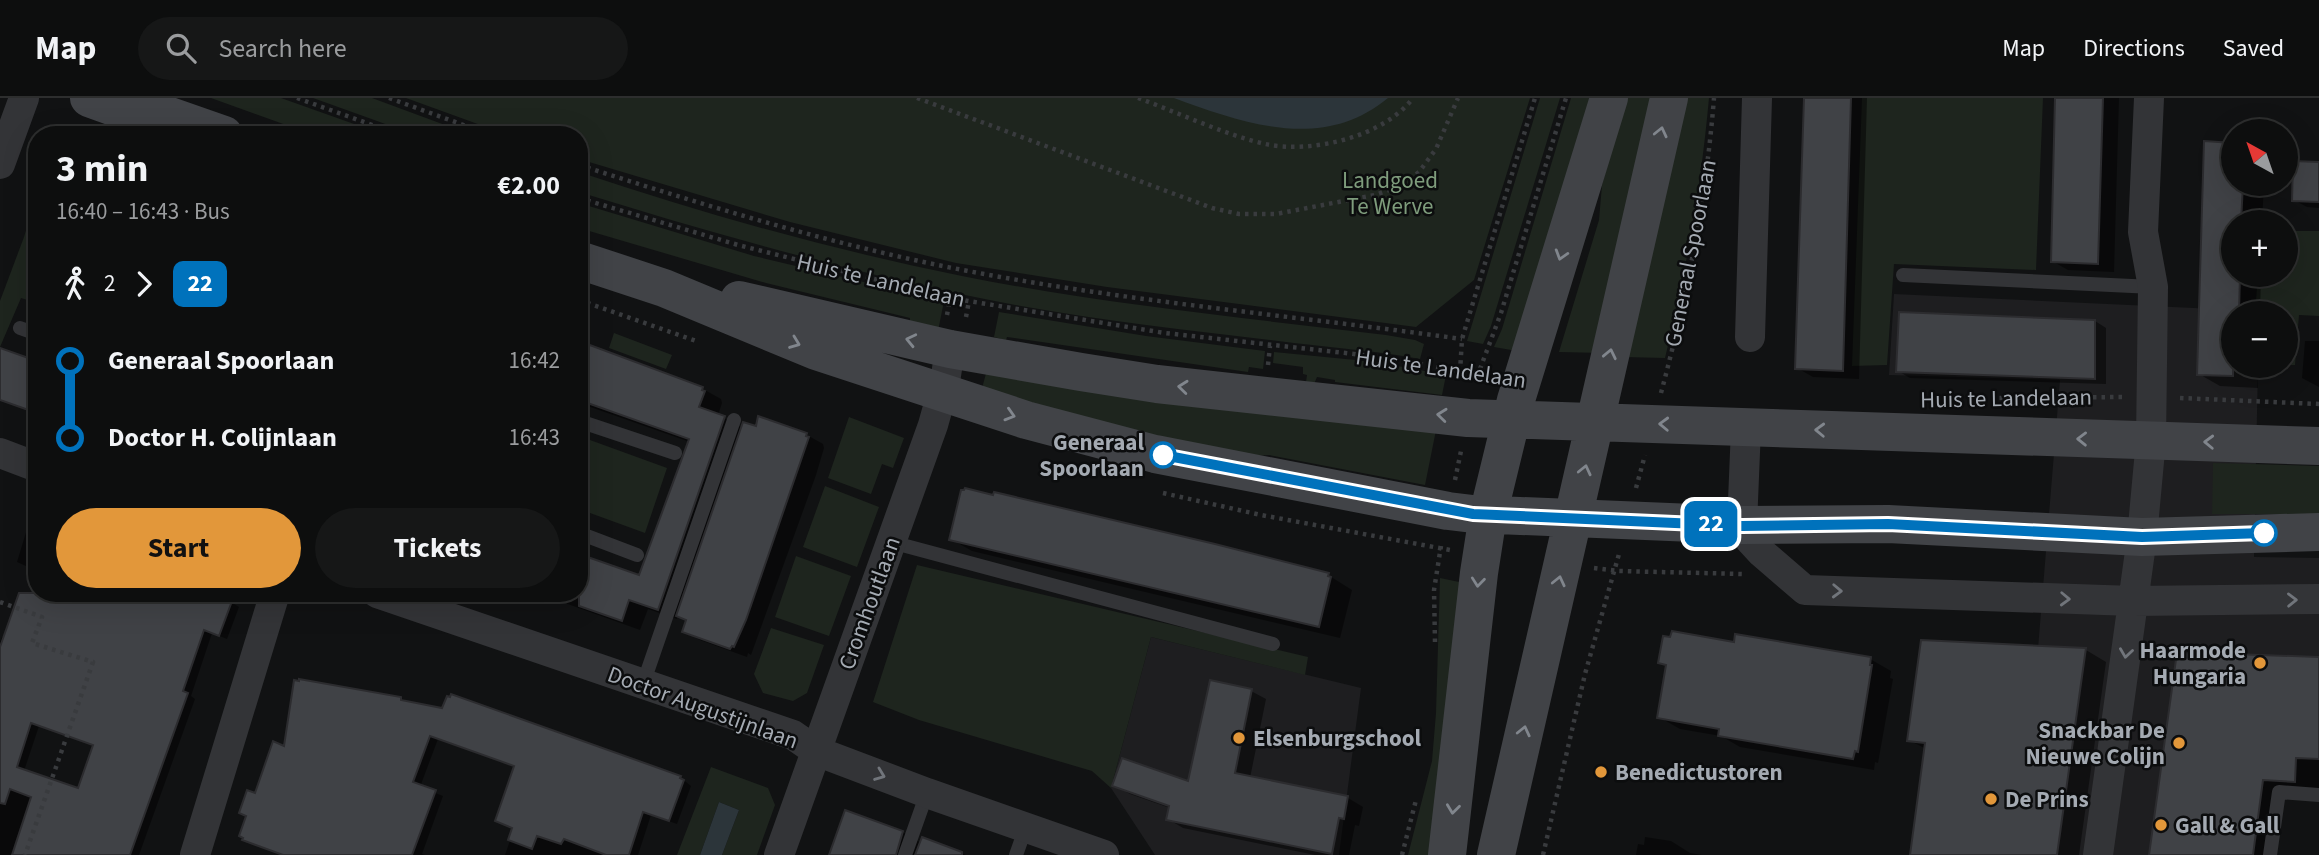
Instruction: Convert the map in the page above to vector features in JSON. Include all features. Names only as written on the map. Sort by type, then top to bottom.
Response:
[{"type":"street","points":[[0,164],[24,98]]},
{"type":"street","points":[[89,98],[114,107],[142,101],[202,126]]},
{"type":"street","points":[[1447,855],[1488,515],[1510,420],[1609,98]]},
{"type":"street","points":[[1496,855],[1669,98]]},
{"type":"street","name":"Generaal Spoorlaan","points":[[1750,337],[1757,98]]},
{"type":"street","points":[[2098,855],[2142,537],[2151,440],[2153,287],[2143,232],[2149,98]]},
{"type":"street","name":"Huis te Landelaan","points":[[588,263],[664,288],[786,340],[942,394],[1105,442],[1448,511],[1628,522],[1742,526],[1888,524],[2142,537],[2319,532]]},
{"type":"street","name":"Huis te Landelaan","points":[[664,288],[712,293],[950,349],[1157,384],[1468,418],[1596,421],[1659,398],[1746,428],[2319,446]]},
{"type":"street","name":"Cromhoutlaan","points":[[779,855],[933,425],[950,349]]},
{"type":"street","points":[[1746,428],[1742,526],[1762,553],[1805,590],[2133,601],[2319,599]]},
{"type":"street","points":[[0,454],[28,464]]},
{"type":"street","points":[[195,855],[272,602]]},
{"type":"street","name":"Doctor Augustijnlaan","points":[[403,602],[793,734],[816,751],[1104,855]]},
{"type":"lane","points":[[1903,275],[2153,287]]},
{"type":"lane","points":[[20,328],[28,331]]},
{"type":"lane","points":[[643,684],[734,420]]},
{"type":"lane","points":[[588,424],[675,453]]},
{"type":"lane","points":[[588,536],[637,555]]},
{"type":"lane","points":[[891,542],[1273,644]]},
{"type":"lane","points":[[2270,855],[2279,792],[2319,795]]},
{"type":"lane","points":[[905,855],[927,793]]},
{"type":"lane","points":[[1016,855],[1026,827]]},
{"type":"path","points":[[297,98],[375,126]]},
{"type":"path","points":[[389,98],[466,126]]},
{"type":"path","points":[[917,98],[1212,208],[1230,213],[1258,215],[1375,195],[1403,185],[1419,172],[1436,149],[1458,98]]},
{"type":"path","points":[[1138,98],[1263,143],[1302,146],[1359,136],[1389,121],[1403,110],[1412,98]]},
{"type":"path","points":[[1460,372],[1462,339],[1535,98]]},
{"type":"path","points":[[1440,549],[1477,375],[1501,313],[1566,98]]},
{"type":"path","name":"Generaal Spoorlaan","points":[[1543,855],[1585,674],[1628,522],[1698,233],[1714,98]]},
{"type":"path","name":"Huis te Landelaan","points":[[588,168],[817,236],[967,271],[1085,291],[1462,339]]},
{"type":"path","name":"Huis te Landelaan","points":[[588,201],[738,245],[950,298],[1127,327],[1270,346],[1375,356],[1477,375],[1522,380]]},
{"type":"path","name":"Huis te Landelaan","points":[[1989,398],[2152,397],[2319,404]]},
{"type":"path","points":[[0,602],[42,617],[32,643],[93,662],[25,855]]},
{"type":"shaded area","points":[[1174,98],[1388,98],[1363,115],[1310,129],[1256,124]]},
{"type":"shaded area","points":[[1894,294],[2221,309],[2221,378],[2258,378],[2254,557],[2319,558],[2319,700],[2208,855],[2014,855],[2037,661],[2060,380],[1889,375]]},
{"type":"shaded area","name":"Elsenburgschool","points":[[1151,637],[1361,688],[1339,855],[1155,855],[1111,788]]},
{"type":"shaded area","points":[[719,802],[739,810],[722,855],[700,855]]},
{"type":"green space","points":[[211,98],[281,98],[360,126],[289,126]]},
{"type":"green space","points":[[313,98],[372,98],[448,126],[391,126]]},
{"type":"green space","name":"Landgoed Te Werve","points":[[406,98],[1530,98],[1474,280],[1416,327],[1107,287],[956,263],[790,222],[588,162],[588,126],[483,126]]},
{"type":"green space","points":[[1540,98],[1560,98],[1491,326],[1483,344],[1467,341]]},
{"type":"green space","points":[[1571,98],[1594,98],[1517,351],[1494,347],[1502,329]]},
{"type":"green space","points":[[1626,98],[1661,98],[1603,353],[1559,352],[1599,220],[1602,185]]},
{"type":"green space","points":[[1678,98],[1709,98],[1697,197],[1680,294],[1665,358],[1624,357]]},
{"type":"green space","points":[[1862,98],[2043,98],[2036,270],[1894,264],[1887,365],[1852,366]]},
{"type":"green space","points":[[588,175],[769,230],[962,276],[1121,302],[1386,335],[1424,344],[1420,359],[1123,322],[1021,306],[909,283],[688,225],[588,195]]},
{"type":"green space","points":[[588,206],[754,256],[944,301],[937,336],[910,321],[910,318],[766,283],[588,231]]},
{"type":"green space","points":[[28,224],[28,300],[21,298],[0,347],[0,301]]},
{"type":"green space","points":[[2298,231],[2319,231],[2319,316],[2299,315],[2298,328],[2298,301],[2256,301],[2257,287],[2298,287]]},
{"type":"green space","points":[[999,312],[1146,336],[1265,351],[1263,369],[1249,367],[1248,372],[1007,337],[1006,340],[994,337]]},
{"type":"green space","points":[[614,333],[672,355],[666,369],[609,348]]},
{"type":"green space","points":[[1274,352],[1376,362],[1446,375],[1442,395],[1335,382],[1317,377],[1314,384],[1306,382],[1307,375],[1303,374],[1303,367],[1273,363]]},
{"type":"green space","points":[[988,366],[1436,430],[1425,485],[1269,455],[1234,457],[981,392]]},
{"type":"green space","points":[[849,417],[904,438],[893,468],[882,464],[871,494],[828,478]]},
{"type":"green space","points":[[588,439],[667,468],[645,533],[588,512]]},
{"type":"green space","points":[[2213,463],[2319,466],[2319,514],[2212,514]]},
{"type":"green space","points":[[825,486],[879,507],[857,567],[803,547]]},
{"type":"green space","points":[[796,556],[851,576],[829,636],[775,617]]},
{"type":"green space","points":[[917,565],[1308,657],[1305,675],[1151,637],[1111,788],[1092,771],[919,720],[873,702]]},
{"type":"green space","points":[[1440,578],[1464,583],[1436,855],[1408,855],[1432,761]]},
{"type":"green space","points":[[771,628],[824,645],[807,693],[793,701],[763,693],[754,674]]},
{"type":"green space","points":[[711,767],[768,788],[775,805],[757,855],[722,855],[739,810],[719,802],[700,855],[677,855]]},
{"type":"building","points":[[1804,98],[1851,98],[1843,371],[1795,369]]},
{"type":"building","points":[[2055,98],[2103,98],[2098,264],[2051,262]]},
{"type":"building","points":[[2204,141],[2221,142],[2221,196],[2242,196],[2242,210],[2221,210],[2221,287],[2240,287],[2239,301],[2221,301],[2221,376],[2197,375]]},
{"type":"building","points":[[2298,161],[2319,162],[2319,202],[2292,201],[2292,196],[2298,196]]},
{"type":"building","points":[[1899,312],[2095,320],[2095,379],[1896,372]]},
{"type":"building","points":[[588,344],[703,387],[702,390],[705,391],[699,407],[725,416],[658,610],[629,600],[622,621],[579,606],[579,602],[588,602],[588,557],[639,575],[689,439],[588,403]]},
{"type":"building","points":[[0,348],[28,358],[28,410],[0,400]]},
{"type":"building","points":[[758,416],[807,433],[806,436],[809,437],[746,620],[734,647],[730,649],[682,632],[686,620],[676,616],[743,422],[756,426]]},
{"type":"building","points":[[965,488],[993,495],[994,492],[1329,573],[1328,576],[1331,577],[1319,627],[949,540],[961,490]]},
{"type":"building","points":[[19,593],[28,593],[28,602],[232,602],[219,636],[204,630],[183,691],[188,693],[130,855],[12,855],[31,797],[10,789],[5,804],[0,803],[0,647]],"holes":[[[31,723],[93,745],[78,788],[17,767]]]},
{"type":"building","points":[[1672,631],[1734,642],[1735,634],[1871,657],[1858,752],[1855,751],[1853,759],[1718,736],[1719,729],[1657,718],[1666,665],[1658,663],[1663,636],[1670,637]]},
{"type":"building","name":"De Prins","points":[[1921,640],[2086,648],[2057,855],[1910,855],[1925,743],[1907,741]]},
{"type":"building","points":[[2177,652],[2319,657],[2319,759],[2296,758],[2295,782],[2263,780],[2253,855],[2149,855]]},
{"type":"building","points":[[294,680],[401,697],[401,700],[442,708],[447,696],[450,697],[451,694],[681,776],[684,780],[669,821],[643,812],[629,855],[606,855],[564,839],[561,844],[537,836],[532,849],[508,840],[512,828],[495,821],[514,766],[430,736],[413,782],[436,790],[412,855],[283,855],[242,840],[239,836],[246,816],[239,813],[247,790],[255,793],[273,741],[284,746]]},
{"type":"building","points":[[1210,680],[1252,689],[1235,773],[1348,796],[1344,819],[1339,818],[1332,854],[1166,820],[1169,806],[1112,786],[1122,758],[1188,781]]},
{"type":"building","points":[[845,810],[903,831],[896,855],[829,855]]},
{"type":"building","points":[[922,837],[962,852],[962,855],[915,855]]},
{"type":"bus line","name":"22","points":[[1163,455],[1473,514],[1742,526],[1888,524],[2142,537],[2264,533]]},
{"type":"place","name":"Generaal Spoorlaan","points":[[1163,455]]},
{"type":"place","name":"Haarmode Hungaria","points":[[2260,663]]},
{"type":"place","name":"Elsenburgschool","points":[[1239,738]]},
{"type":"place","name":"Snackbar De Nieuwe Colijn","points":[[2179,743]]},
{"type":"place","name":"Benedictustoren","points":[[1601,772]]},
{"type":"place","name":"De Prins","points":[[1991,799]]},
{"type":"place","name":"Gall & Gall","points":[[2161,825]]}]
